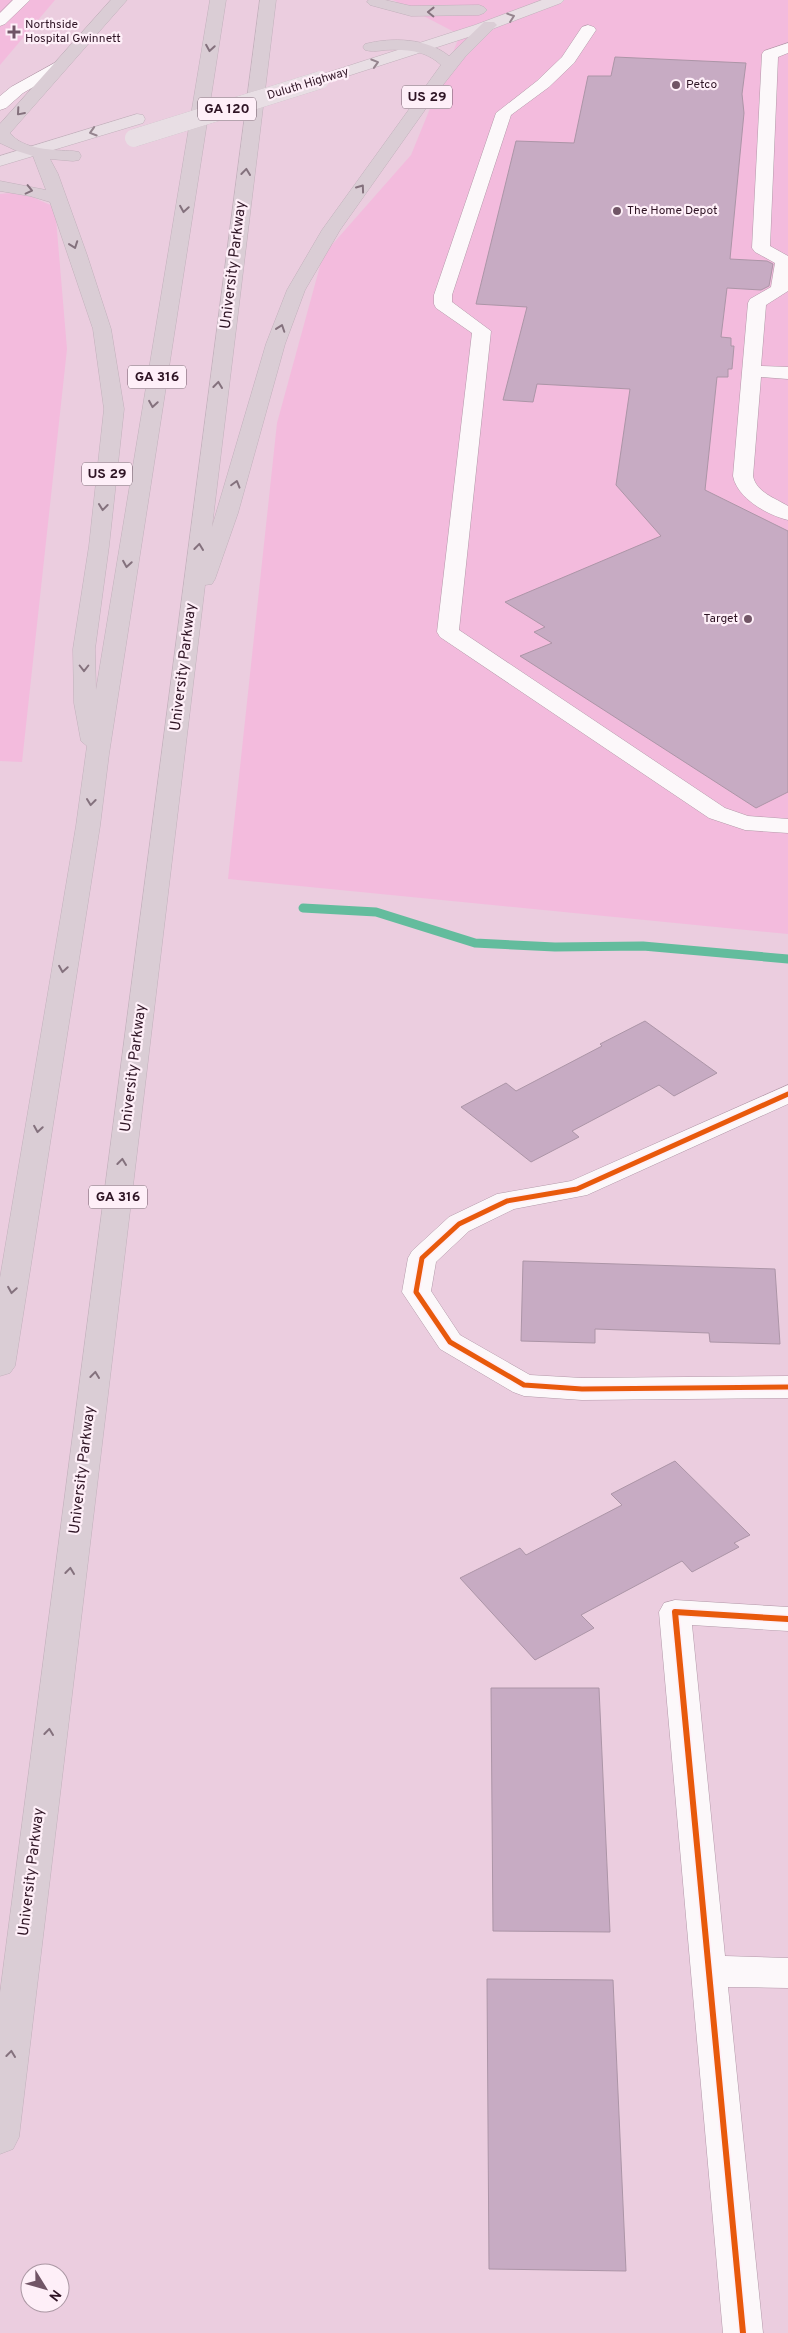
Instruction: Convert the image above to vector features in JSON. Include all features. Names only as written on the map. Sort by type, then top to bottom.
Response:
[{"type":"highway","points":[[42,153],[7,141],[1,133],[119,0]]},
{"type":"highway","name":"GA 316","points":[[0,1366],[88,826],[97,754],[218,0]]},
{"type":"highway","name":"University Parkway","points":[[0,2137],[268,0]]},
{"type":"highway","points":[[374,1],[411,11],[479,10]]},
{"type":"highway","points":[[371,47],[395,39],[374,1]]},
{"type":"highway","name":"US 29","points":[[191,612],[219,543],[274,350],[307,266],[450,65],[464,48],[489,25]]},
{"type":"highway","points":[[423,47],[441,56],[450,65]]},
{"type":"highway","name":"US 29","points":[[42,153],[102,329],[114,408],[99,546],[84,649],[85,703],[97,754]]},
{"type":"highway","points":[[0,186],[33,191],[58,199]]},
{"type":"main road","name":"Duluth Highway","points":[[395,39],[423,47],[556,0]]},
{"type":"main road","points":[[440,25],[496,3]]},
{"type":"main road","name":"Duluth Highway","points":[[117,143],[320,80],[395,39],[423,30]]},
{"type":"main road","name":"Duluth Highway","points":[[355,52],[371,47]]},
{"type":"main road","name":"Duluth Highway","points":[[238,88],[275,77]]},
{"type":"main road","name":"GA 120","points":[[183,105],[220,94]]},
{"type":"main road","points":[[0,161],[42,153],[156,113]]},
{"type":"main road","points":[[0,177],[42,153],[73,156],[91,151]]},
{"type":"street","points":[[0,21],[22,0]]},
{"type":"street","points":[[588,30],[562,66],[543,84],[504,112],[443,295],[443,304],[482,332],[448,632],[717,813],[745,823],[788,826]]},
{"type":"street","points":[[788,48],[770,54],[761,248],[784,261],[780,289],[757,303],[743,476],[745,486],[759,498],[788,514]]},
{"type":"street","points":[[0,106],[17,90],[60,65]]},
{"type":"street","points":[[751,371],[788,373]]},
{"type":"street","points":[[788,1094],[577,1189],[507,1201],[459,1224],[422,1258],[416,1292],[450,1342],[524,1386],[582,1389],[788,1387]]},
{"type":"street","points":[[743,2333],[675,1612],[788,1619]]},
{"type":"street","points":[[709,1972],[788,1973]]},
{"type":"shaded area","name":"Northside Hospital Gwinnett","points":[[0,0],[55,0],[0,65]]},
{"type":"shaded area","points":[[393,0],[788,0],[788,934],[228,879],[277,423],[323,255],[411,155],[460,35]]},
{"type":"shaded area","points":[[11,193],[32,197],[55,207],[67,349],[22,762],[0,761],[0,194]]},
{"type":"building","points":[[615,57],[746,63],[742,94],[744,113],[730,259],[767,261],[773,264],[769,286],[761,290],[727,288],[721,337],[731,338],[731,346],[734,346],[732,369],[728,369],[728,377],[717,377],[705,490],[788,531],[788,792],[756,808],[520,656],[552,643],[534,632],[545,627],[505,602],[661,536],[616,485],[630,389],[537,384],[533,402],[503,400],[527,307],[476,304],[516,141],[574,143],[588,76],[611,76]]},
{"type":"building","points":[[645,1021],[717,1073],[674,1096],[659,1085],[572,1131],[579,1137],[531,1162],[461,1107],[506,1083],[516,1091]]},
{"type":"building","points":[[523,1261],[775,1269],[780,1344],[710,1342],[709,1333],[595,1329],[595,1343],[521,1341]]},
{"type":"building","points":[[675,1461],[750,1535],[734,1543],[739,1547],[692,1572],[682,1561],[581,1615],[594,1628],[535,1660],[460,1578],[520,1548],[526,1555],[622,1505],[611,1494]]},
{"type":"building","points":[[491,1688],[599,1688],[610,1932],[493,1931]]},
{"type":"building","points":[[487,1979],[613,1980],[626,2271],[489,2269]]},
{"type":"waterway","points":[[303,908],[376,912],[475,943],[555,947],[643,946],[788,959]]},
{"type":"cycle path","points":[[788,1094],[577,1189],[507,1201],[459,1224],[422,1258],[416,1292],[450,1342],[524,1385],[582,1389],[788,1387]]},
{"type":"cycle path","points":[[743,2333],[675,1612],[788,1619]]},
{"type":"place","name":"Northside Hospital Gwinnett","points":[[14,32]]},
{"type":"place","name":"Petco","points":[[676,85]]},
{"type":"place","name":"The Home Depot","points":[[617,211]]},
{"type":"place","name":"Target","points":[[748,619]]}]
